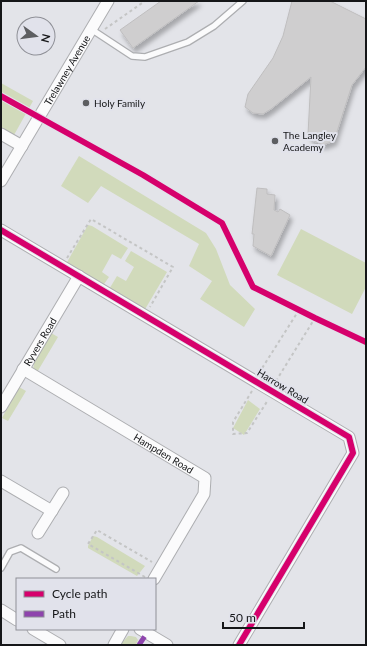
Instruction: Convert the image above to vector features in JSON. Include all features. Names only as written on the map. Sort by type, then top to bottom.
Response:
[{"type":"street","name":"Trelawney Avenue","points":[[1,182],[108,1]]},
{"type":"street","points":[[1,134],[22,146]]},
{"type":"street","name":"Harrow Road","points":[[1,230],[349,437],[353,453],[239,645]]},
{"type":"street","name":"Ryvers Road","points":[[1,407],[79,276]]},
{"type":"street","name":"Hampden Road","points":[[23,369],[205,478],[204,494],[154,578]]},
{"type":"street","points":[[1,481],[52,511]]},
{"type":"street","points":[[38,533],[63,493]]},
{"type":"street","points":[[1,610],[16,619]]},
{"type":"street","points":[[35,630],[60,645]]},
{"type":"street","points":[[114,645],[122,630]]},
{"type":"street","points":[[142,630],[168,645]]},
{"type":"lane","points":[[91,29],[132,56],[145,57],[188,42],[214,26],[244,1]]},
{"type":"lane","points":[[1,568],[10,552],[21,548],[56,569]]},
{"type":"path","points":[[104,29],[145,1]]},
{"type":"path","points":[[63,266],[91,219],[173,267],[145,315]]},
{"type":"path","points":[[292,307],[321,321]]},
{"type":"path","points":[[307,314],[272,391],[248,433],[233,434],[233,422],[256,382],[307,314]]},
{"type":"path","points":[[146,578],[88,544],[97,530],[160,567]]},
{"type":"green space","points":[[1,83],[33,101],[14,135],[1,130]]},
{"type":"green space","points":[[79,156],[206,233],[216,249],[230,285],[255,309],[244,327],[200,299],[212,281],[189,266],[199,244],[101,186],[88,203],[61,186]]},
{"type":"green space","points":[[88,225],[128,248],[121,259],[112,254],[102,272],[109,277],[102,287],[66,264]]},
{"type":"green space","points":[[301,229],[366,263],[366,287],[352,314],[277,275]]},
{"type":"green space","points":[[131,251],[167,272],[144,311],[108,291],[117,276],[126,281],[134,267],[125,261]]},
{"type":"green space","points":[[51,333],[58,337],[36,374],[33,369],[35,360]]},
{"type":"green space","points":[[19,387],[26,391],[8,421],[2,418]]},
{"type":"green space","points":[[248,400],[260,409],[244,435],[233,428]]},
{"type":"green space","points":[[93,536],[145,566],[137,576],[88,548]]},
{"type":"green space","points":[[128,636],[136,637],[138,640],[136,645],[120,645]]},
{"type":"building","points":[[161,1],[199,1],[133,48],[120,30]]},
{"type":"building","points":[[292,1],[330,1],[366,19],[366,67],[352,85],[334,141],[323,145],[312,140],[308,134],[311,77],[263,114],[253,113],[245,107],[248,94],[273,58],[283,36]]},
{"type":"building","points":[[257,188],[267,189],[267,194],[275,195],[274,210],[278,212],[280,209],[290,215],[271,256],[253,246],[254,234],[252,234]]},
{"type":"marked path","points":[[139,645],[147,633]]},
{"type":"cycle path","points":[[1,96],[143,175],[222,223],[253,287],[366,342]]},
{"type":"cycle path","points":[[1,230],[349,437],[353,453],[239,645]]},
{"type":"place","name":"Holy Family","points":[[86,103]]},
{"type":"place","name":"The Langley Academy","points":[[275,141]]}]
